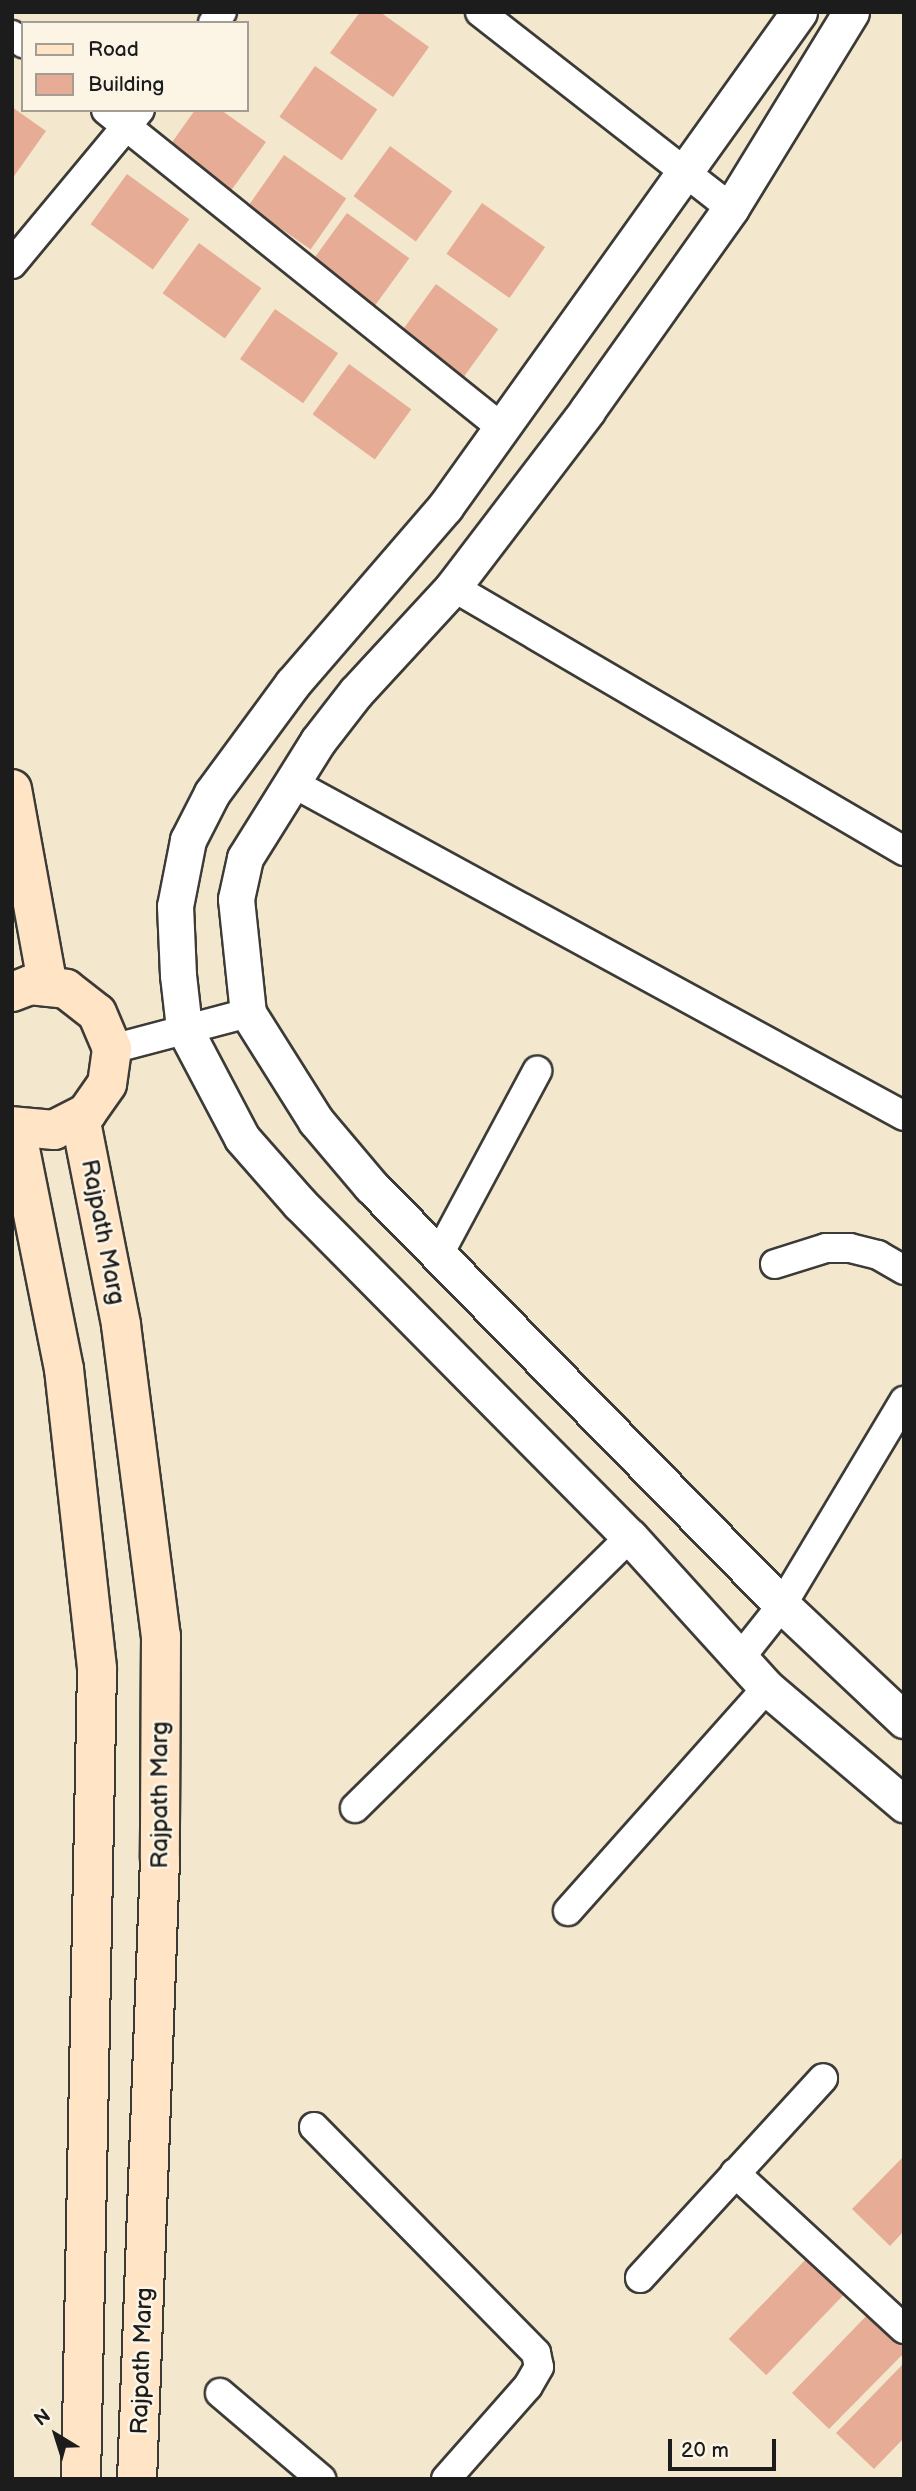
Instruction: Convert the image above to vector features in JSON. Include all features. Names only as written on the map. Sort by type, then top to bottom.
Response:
[{"type":"main road","points":[[12,789],[30,990],[66,989],[97,1013],[112,1049],[107,1084],[80,1116],[54,1130],[14,1128],[64,1369],[97,1669],[81,2479]]},
{"type":"main road","name":"Rajpath Marg","points":[[80,1116],[121,1325],[161,1636],[160,1859],[137,2479]]},
{"type":"street","points":[[480,12],[683,174],[731,208]]},
{"type":"street","points":[[799,12],[444,507],[293,683],[212,793],[188,840],[175,906],[184,1028],[250,1147],[300,1204],[630,1536],[768,1688],[904,1804]]},
{"type":"street","points":[[851,12],[731,208],[587,411],[453,587],[356,692],[291,782],[245,858],[236,898],[248,1013],[316,1121],[371,1186],[782,1605],[904,1720]]},
{"type":"street","points":[[12,264],[124,116],[502,428]]},
{"type":"street","points":[[453,587],[904,850]]},
{"type":"street","points":[[291,782],[904,1116]]},
{"type":"street","points":[[112,1049],[248,1013]]},
{"type":"street","points":[[439,1254],[537,1071]]},
{"type":"street","points":[[775,1264],[826,1248],[850,1248],[878,1255],[904,1270]]},
{"type":"street","points":[[740,1658],[782,1605],[904,1401]]},
{"type":"street","points":[[355,1808],[630,1536]]},
{"type":"street","points":[[568,1912],[768,1688]]},
{"type":"street","points":[[640,2278],[823,2078]]},
{"type":"street","points":[[314,2127],[536,2353],[539,2367],[528,2386],[446,2479]]},
{"type":"street","points":[[735,2173],[904,2329]]},
{"type":"street","points":[[220,2392],[321,2479]]},
{"type":"building","points":[[360,12],[380,12],[429,47],[393,97],[330,53]]},
{"type":"building","points":[[315,66],[377,110],[342,160],[279,117]]},
{"type":"building","points":[[12,107],[46,131],[12,179]]},
{"type":"building","points":[[194,112],[224,112],[266,142],[230,192],[168,148]]},
{"type":"building","points":[[390,146],[452,191],[416,241],[354,196]]},
{"type":"building","points":[[284,155],[346,199],[311,249],[248,206]]},
{"type":"building","points":[[127,174],[189,219],[153,269],[91,224]]},
{"type":"building","points":[[482,203],[545,247],[510,298],[446,254]]},
{"type":"building","points":[[347,213],[409,258],[373,308],[311,263]]},
{"type":"building","points":[[199,243],[261,288],[225,338],[163,293]]},
{"type":"building","points":[[436,284],[498,329],[461,380],[399,335]]},
{"type":"building","points":[[275,309],[338,353],[303,403],[240,359]]},
{"type":"building","points":[[349,364],[411,409],[375,459],[313,414]]},
{"type":"building","points":[[904,2156],[904,2231],[890,2246],[852,2209]]},
{"type":"building","points":[[808,2257],[845,2293],[766,2375],[729,2339]]},
{"type":"building","points":[[871,2311],[904,2343],[904,2353],[829,2429],[792,2393]]},
{"type":"building","points":[[904,2363],[904,2438],[874,2469],[836,2433]]}]
